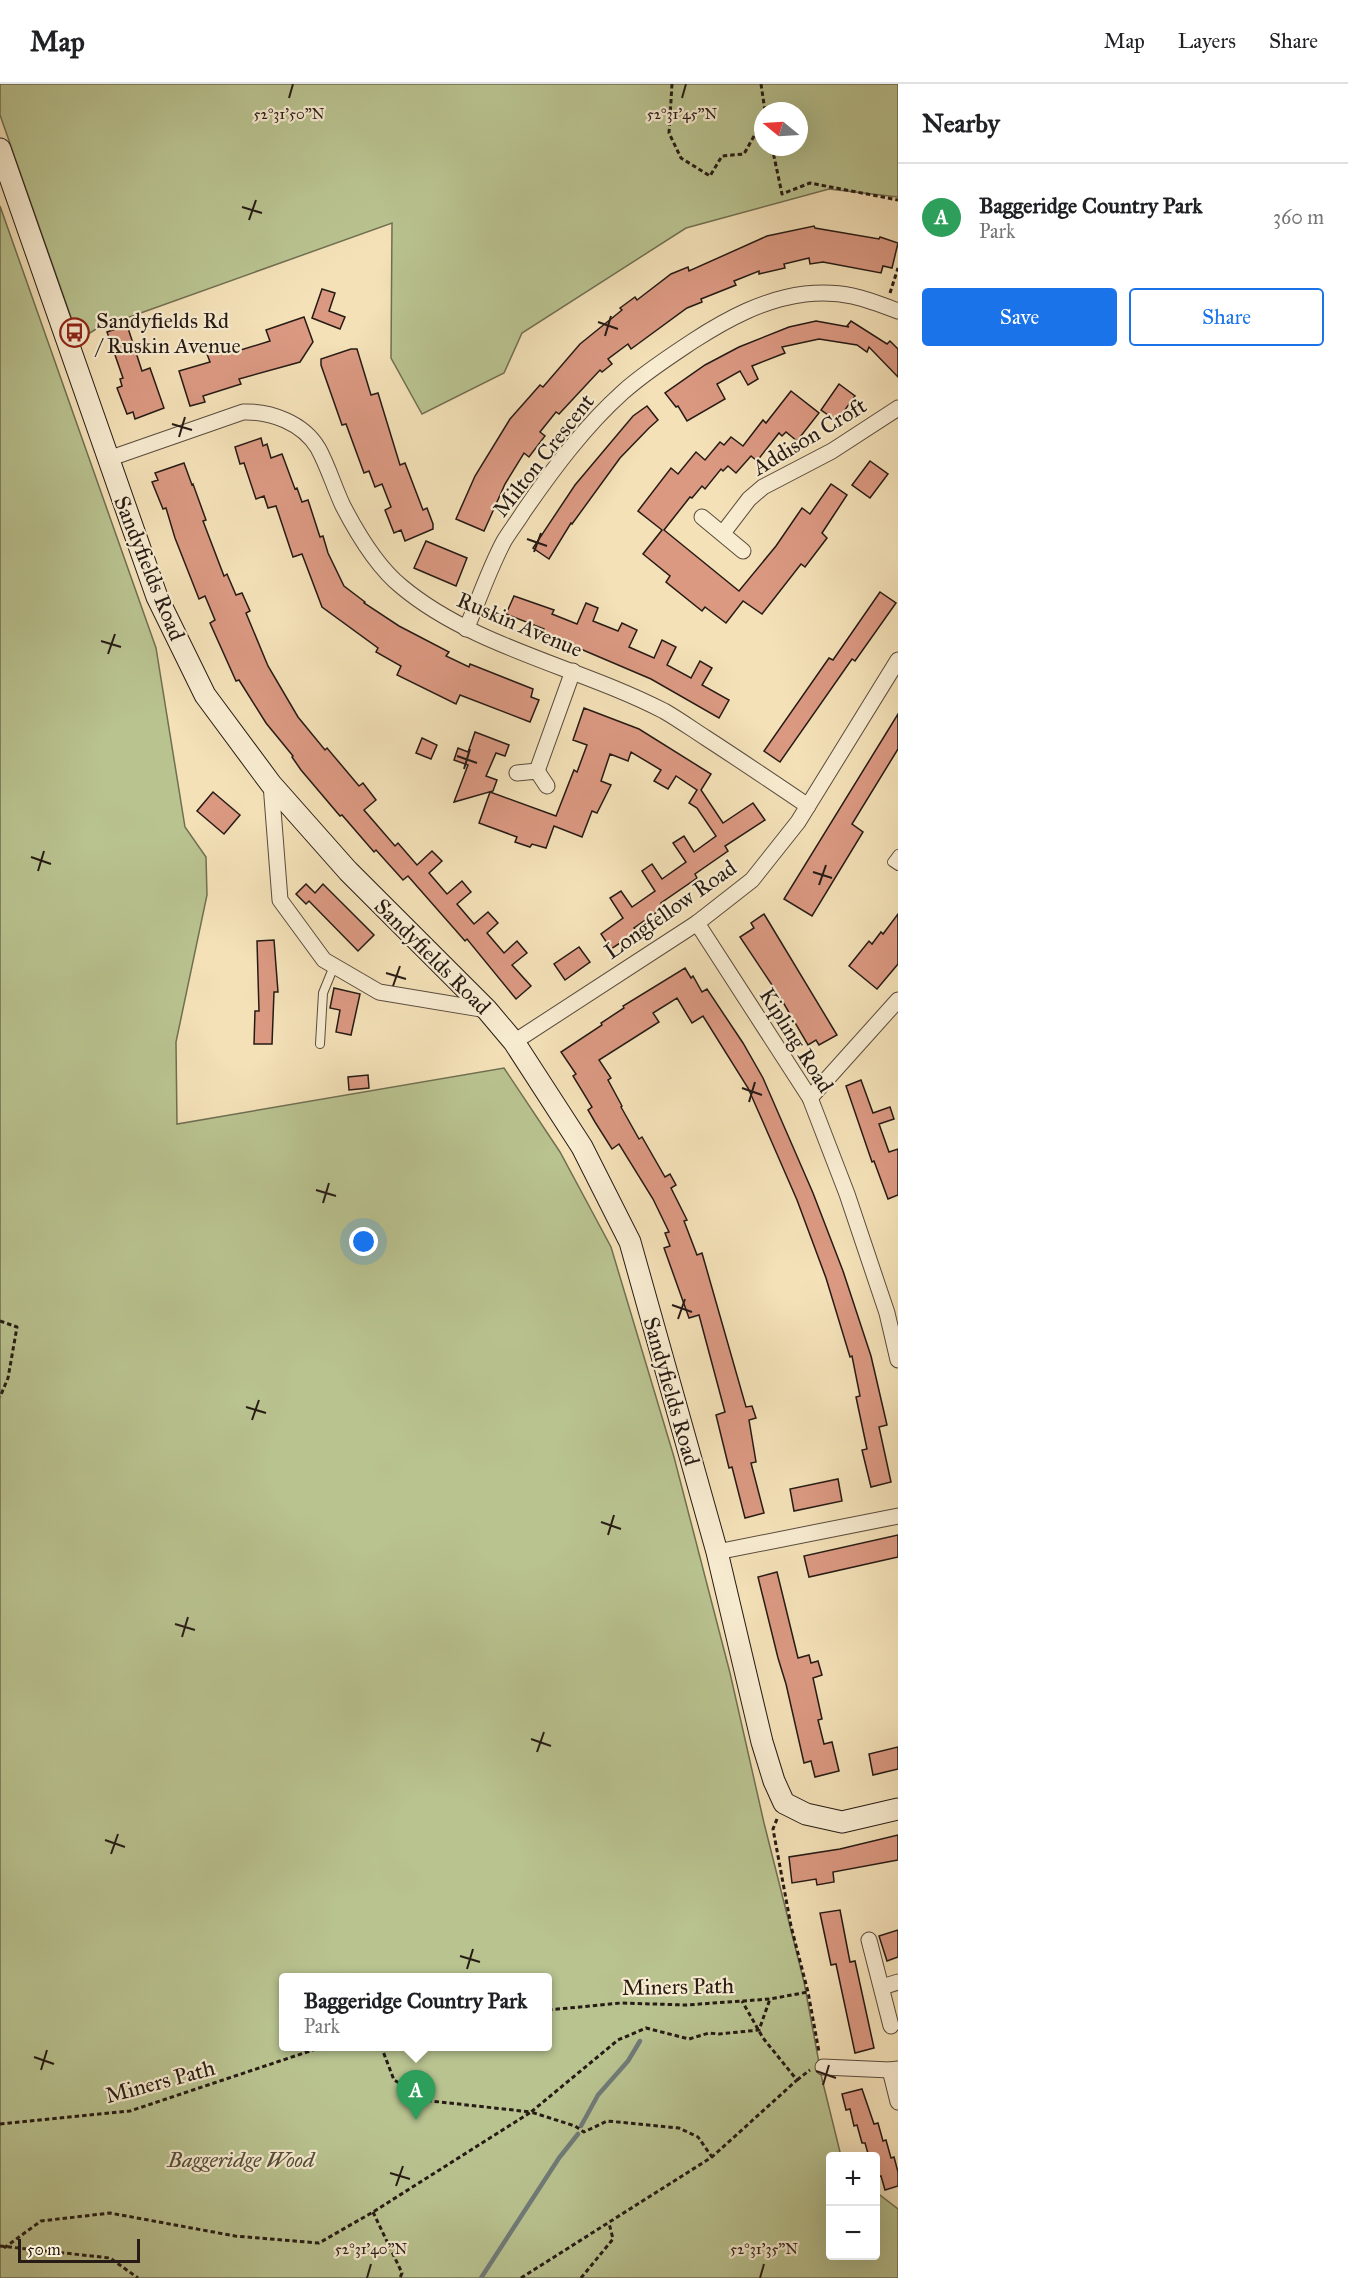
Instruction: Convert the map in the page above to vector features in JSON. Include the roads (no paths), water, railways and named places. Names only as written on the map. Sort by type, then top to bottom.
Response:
[{"type":"street","name":"Sandyfields Road","points":[[0,149],[157,597],[205,695],[271,784],[348,871],[487,1010],[514,1042],[582,1148],[630,1242],[717,1552],[762,1742],[774,1781],[784,1803],[806,1814],[842,1822],[898,1809]]},
{"type":"street","name":"Milton Crescent","points":[[466,629],[504,541],[538,490],[582,434],[623,392],[655,367],[715,327],[770,302],[804,294],[830,293],[859,296],[892,308]]},
{"type":"street","name":"Addison Croft","points":[[723,533],[749,499],[763,487],[832,451],[898,408]]},
{"type":"street","name":"Ruskin Avenue","points":[[108,459],[243,412],[257,412],[283,418],[310,438],[317,448],[344,507],[374,557],[399,585],[434,612],[466,629],[573,671],[665,712],[808,806]]},
{"type":"street","points":[[702,517],[743,551]]},
{"type":"street","name":"Longfellow Road","points":[[514,1042],[697,923],[752,880],[780,846],[808,806],[898,660]]},
{"type":"street","points":[[537,771],[573,671]]},
{"type":"street","points":[[517,773],[537,771]]},
{"type":"street","points":[[537,771],[548,786]]},
{"type":"street","points":[[271,784],[280,900],[324,960],[380,992],[487,1010]]},
{"type":"street","name":"Kipling Road","points":[[697,923],[810,1098],[893,1312],[898,1360]]},
{"type":"street","points":[[810,1098],[898,1000]]},
{"type":"street","points":[[717,1552],[898,1516]]},
{"type":"street","points":[[869,1940],[891,2026]]},
{"type":"street","points":[[882,1987],[898,1982]]},
{"type":"street","points":[[823,2067],[894,2070],[898,2102]]},
{"type":"lane","points":[[898,854],[892,862],[898,866]]},
{"type":"lane","points":[[320,1044],[323,993],[334,966]]},
{"type":"waterway","points":[[581,2126],[598,2095],[628,2061],[640,2041]]},
{"type":"waterway","points":[[481,2278],[559,2158],[578,2134]]},
{"type":"place","name":"Sandyfields Rd / Ruskin Avenue","points":[[75,333]]},
{"type":"place","name":"Baggeridge Country Park","points":[[416,2120]]},
{"type":"park label","name":"Baggeridge Wood","points":[[241,2159]]}]
